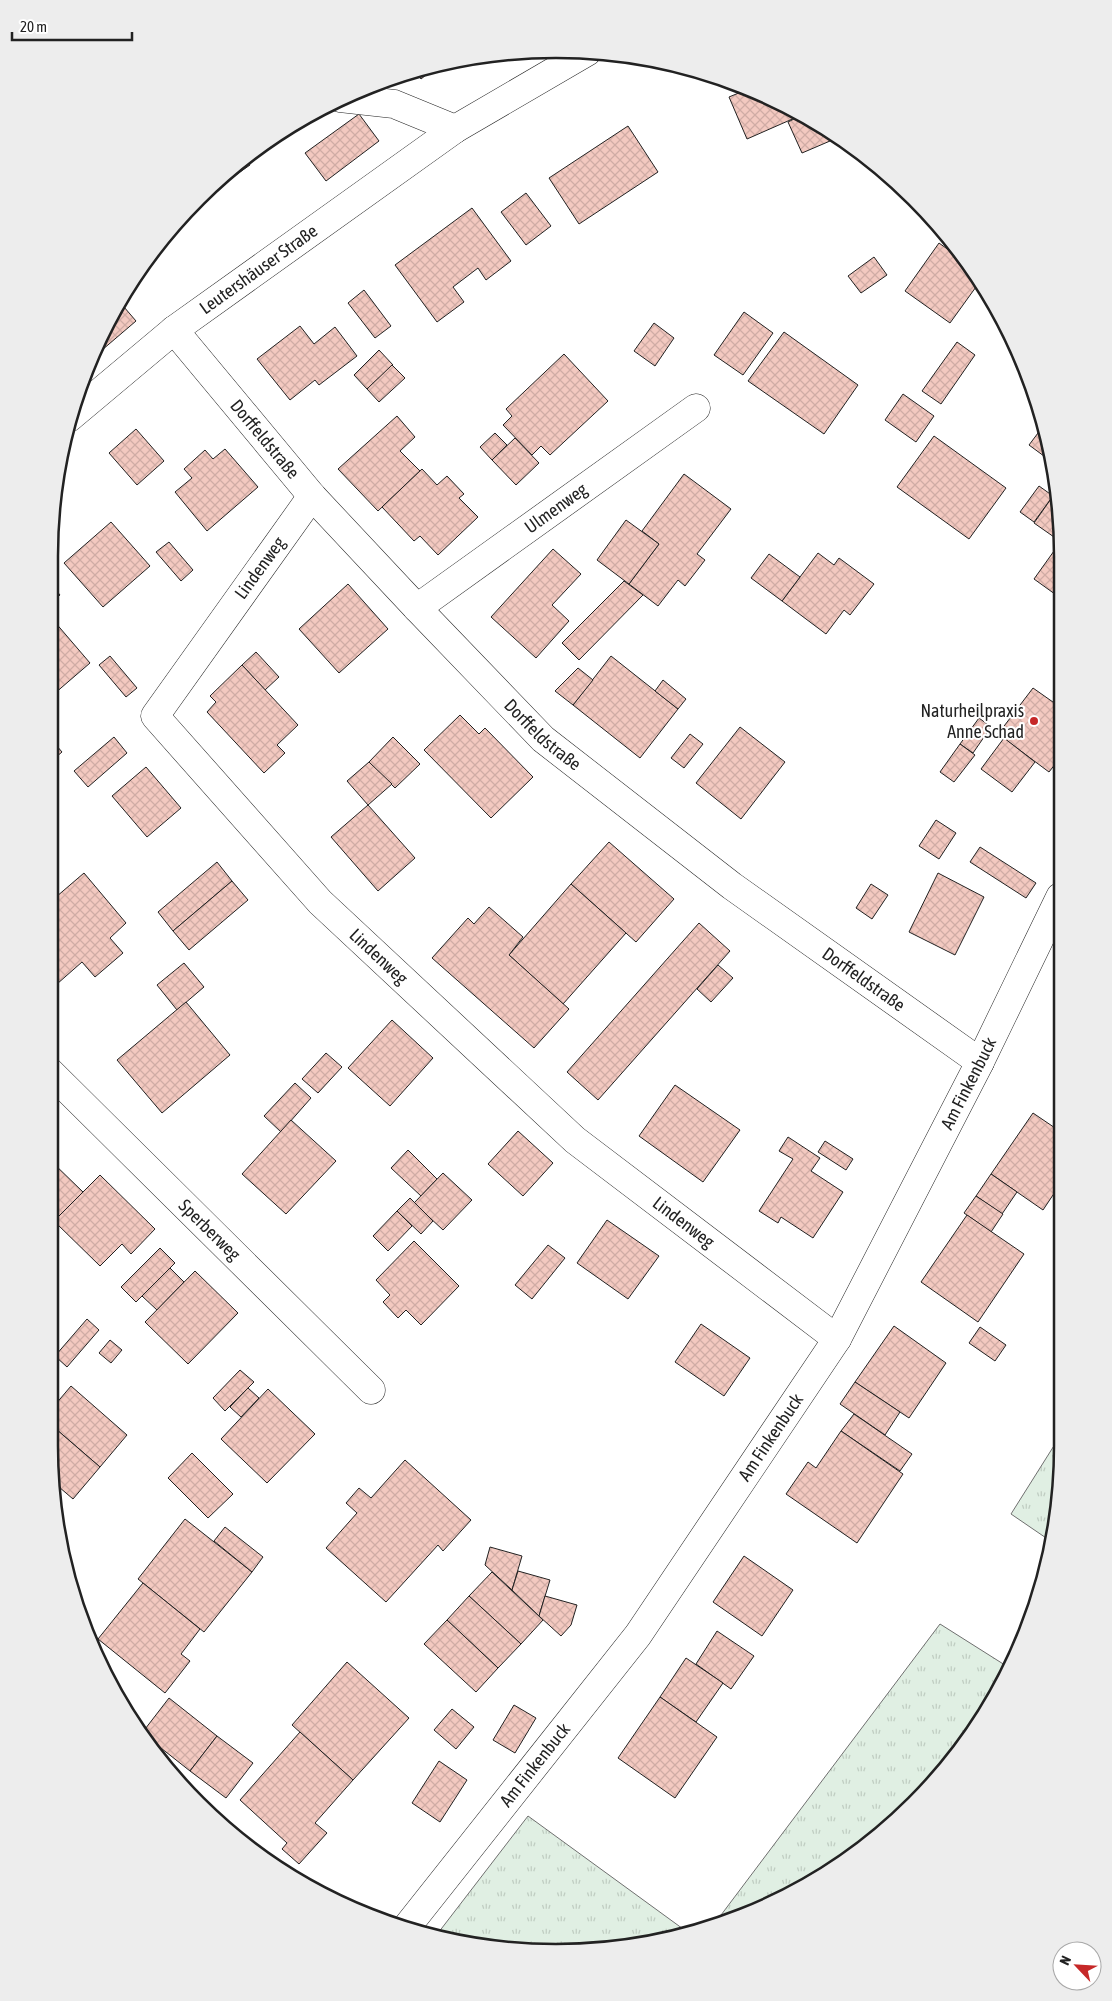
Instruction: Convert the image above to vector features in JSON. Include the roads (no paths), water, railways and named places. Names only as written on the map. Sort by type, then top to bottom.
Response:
[{"type":"street","name":"Leutershäuser Straße","points":[[80,409],[174,330],[455,129],[576,59]]},
{"type":"street","points":[[355,100],[394,104],[455,129]]},
{"type":"street","name":"Dorffeldstraße","points":[[174,330],[312,496],[543,739],[732,886],[980,1062]]},
{"type":"street","name":"Ulmenweg","points":[[417,608],[696,408]]},
{"type":"street","name":"Lindenweg","points":[[312,496],[155,716],[320,902],[575,1140],[837,1339]]},
{"type":"street","name":"Am Finkenbuck","points":[[411,1922],[638,1635],[837,1339],[980,1062],[1054,909]]},
{"type":"street","name":"Sperberweg","points":[[58,1080],[371,1390]]},
{"type":"place","name":"Naturheilpraxis Anne Schad","points":[[1034,721]]}]
